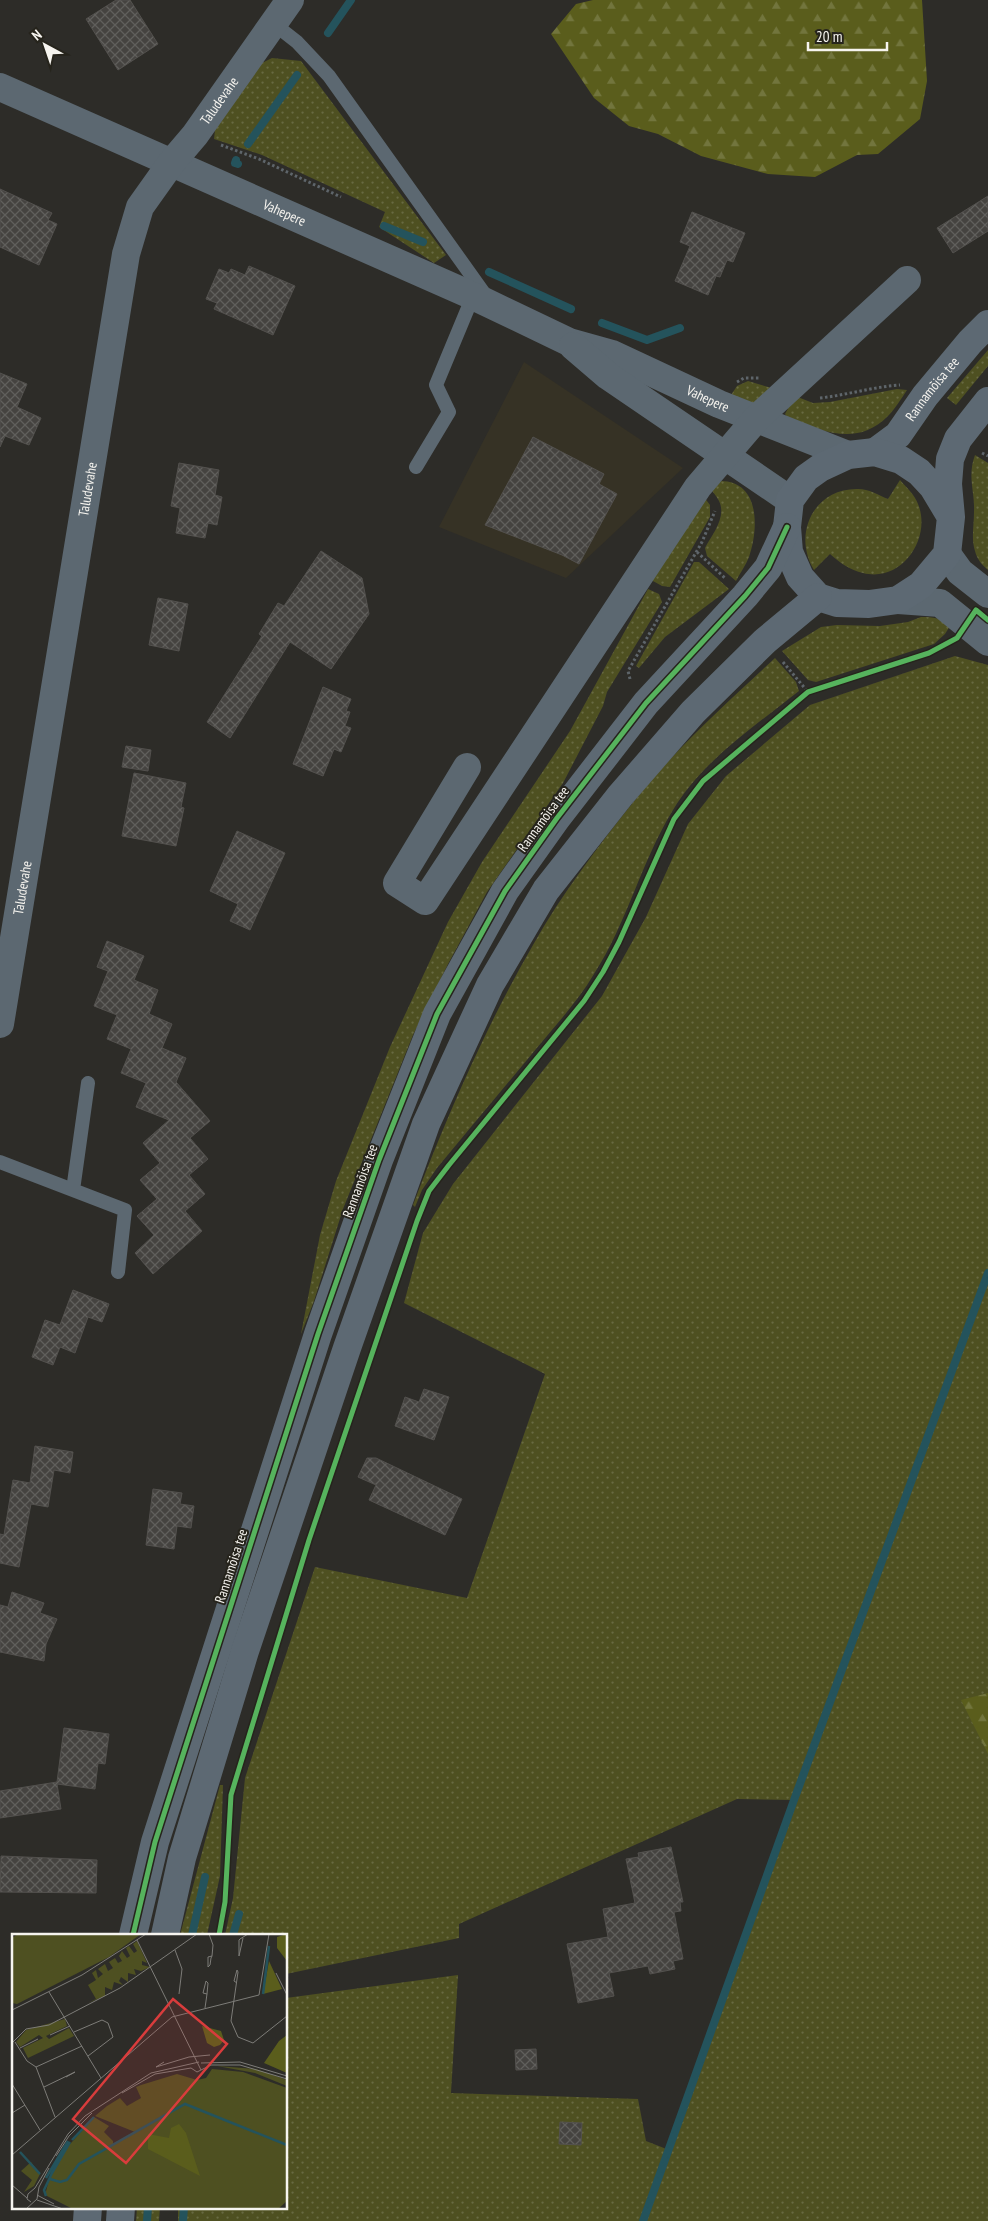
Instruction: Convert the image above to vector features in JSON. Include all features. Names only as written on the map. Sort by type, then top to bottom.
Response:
[{"type":"street","name":"Taludevahe","points":[[0,1024],[126,254],[140,207],[172,162],[195,135],[290,0]]},
{"type":"street","name":"Vahepere","points":[[0,87],[483,301],[569,342],[612,354],[719,404],[848,454]]},
{"type":"street","points":[[467,767],[397,883],[425,902],[698,487],[756,419],[907,280]]},
{"type":"street","name":"Rannamõisa tee","points":[[876,452],[898,436],[925,396],[970,342],[988,324]]},
{"type":"street","name":"Vahepere","points":[[569,342],[608,376],[790,500]]},
{"type":"street","points":[[898,600],[921,585],[947,554],[951,518],[948,484],[950,459],[958,439],[988,400]]},
{"type":"street","points":[[951,518],[933,487],[918,472],[901,460],[876,452],[848,454],[820,468],[806,478],[790,500],[787,527],[789,552],[800,577],[818,597],[837,603],[869,604],[898,600],[940,604],[988,642]]},
{"type":"street","name":"Rannamõisa tee","points":[[133,1934],[155,1842],[315,1343],[379,1160],[437,1014],[505,891],[557,818],[646,703],[745,596],[768,568],[787,527]]},
{"type":"street","points":[[947,554],[960,572],[988,594]]},
{"type":"street","points":[[164,1934],[182,1858],[242,1660],[348,1348],[426,1124],[490,986],[546,890],[620,796],[693,712],[766,641],[818,597]]},
{"type":"street","points":[[87,2221],[88,2208]]},
{"type":"street","points":[[120,2221],[121,2208]]},
{"type":"lane","points":[[274,24],[297,42],[329,76],[483,301],[436,385],[449,412],[416,467]]},
{"type":"lane","points":[[73,1190],[88,1083]]},
{"type":"lane","points":[[0,1162],[125,1210],[118,1272]]},
{"type":"path","points":[[195,135],[259,159],[341,197]]},
{"type":"path","points":[[627,683],[631,678],[628,671],[691,559],[697,552],[716,514],[715,503],[698,487]]},
{"type":"path","points":[[800,698],[816,689]]},
{"type":"shaded area","points":[[524,362],[683,468],[566,578],[439,527]]},
{"type":"green space","points":[[593,0],[922,0],[927,81],[920,119],[878,154],[857,155],[815,177],[768,174],[701,156],[658,134],[629,126],[594,98],[551,34],[576,4]]},
{"type":"green space","points":[[272,58],[301,61],[446,255],[434,263],[379,227],[385,212],[262,155],[214,139],[216,121],[256,66]]},
{"type":"green space","points":[[988,350],[988,366],[956,405],[947,398]]},
{"type":"green space","points":[[748,381],[775,389],[752,405],[731,395],[737,386]]},
{"type":"green space","points":[[897,389],[907,390],[888,416],[876,426],[853,434],[828,432],[789,420],[785,414],[795,396],[813,403],[830,402]]},
{"type":"green space","points":[[975,455],[988,463],[988,570],[977,557],[973,542],[974,504],[971,477]]},
{"type":"green space","points":[[900,480],[915,497],[921,517],[921,531],[917,543],[901,565],[890,571],[877,574],[863,573],[841,563],[830,554],[814,570],[805,542],[811,516],[819,505],[829,496],[843,491],[858,489],[870,491],[888,499]]},
{"type":"green space","points":[[719,481],[732,483],[742,488],[749,497],[753,508],[755,520],[752,545],[748,560],[736,581],[707,556],[705,548],[715,532],[720,519],[721,507],[710,488]]},
{"type":"green space","points":[[704,497],[710,505],[710,517],[670,587],[662,586],[653,581],[652,577]]},
{"type":"green space","points":[[694,562],[699,562],[729,589],[665,637],[639,668],[636,666]]},
{"type":"green space","points":[[648,589],[659,594],[662,602],[607,692],[603,706],[563,783],[487,892],[448,964],[413,1035],[343,1209],[314,1301],[301,1334],[320,1235],[336,1181],[390,1047],[448,922],[482,862],[570,731]]},
{"type":"green space","points":[[921,617],[937,618],[950,626],[945,634],[934,644],[816,682],[808,680],[782,651],[821,627],[837,625],[880,626],[908,622]]},
{"type":"green space","points":[[955,656],[988,665],[988,2221],[178,2221],[178,2208],[288,2208],[288,1998],[458,1975],[451,2093],[638,2099],[646,2141],[669,2150],[794,1800],[737,1799],[459,1924],[459,1938],[288,1974],[288,1934],[225,1934],[233,1898],[245,1778],[315,1567],[467,1598],[545,1374],[404,1303],[423,1233],[453,1184],[602,996],[646,917],[688,824],[726,776],[810,705]]},
{"type":"green space","points":[[775,658],[796,682],[799,691],[730,745],[685,792],[662,830],[616,934],[588,984],[437,1168],[422,1190],[415,1207],[413,1205],[439,1138],[483,1040],[515,976],[568,889],[621,817],[667,762],[702,726]]},
{"type":"green space","points":[[988,1693],[988,1754],[961,1700]]},
{"type":"green space","points":[[220,1785],[223,1785],[220,1876],[207,1934],[180,1934]]},
{"type":"green space","points":[[137,2208],[160,2208],[159,2221],[136,2221]]},
{"type":"building","points":[[116,0],[130,0],[158,44],[118,70],[86,19]]},
{"type":"building","points":[[0,189],[52,213],[48,220],[57,224],[39,265],[0,247]]},
{"type":"building","points":[[988,196],[988,231],[953,253],[937,228]]},
{"type":"building","points":[[692,212],[745,233],[733,262],[727,260],[720,277],[716,276],[708,295],[675,281],[690,246],[680,242]]},
{"type":"building","points":[[249,266],[295,286],[273,335],[214,309],[217,303],[206,299],[219,269],[229,273],[231,269],[245,275]]},
{"type":"building","points":[[0,373],[27,384],[17,407],[41,418],[29,445],[5,436],[0,447]]},
{"type":"building","points":[[533,437],[604,474],[599,484],[617,494],[579,564],[562,555],[485,525]]},
{"type":"building","points":[[179,463],[219,470],[215,495],[222,497],[217,525],[208,523],[205,538],[176,533],[180,508],[171,506]]},
{"type":"building","points":[[321,551],[362,578],[369,614],[331,669],[290,642],[230,738],[207,722],[262,636],[259,634],[278,603],[284,606]]},
{"type":"building","points":[[158,598],[188,604],[179,651],[149,645]]},
{"type":"building","points":[[323,687],[351,699],[346,711],[350,712],[345,726],[351,728],[341,752],[334,749],[323,776],[293,764]]},
{"type":"building","points":[[126,746],[151,750],[148,771],[122,767]]},
{"type":"building","points":[[134,773],[186,783],[181,807],[184,808],[176,846],[122,836]]},
{"type":"building","points":[[237,831],[285,853],[250,930],[230,921],[238,904],[210,891]]},
{"type":"building","points":[[107,941],[144,956],[134,980],[158,990],[149,1014],[172,1024],[162,1048],[186,1058],[176,1082],[210,1121],[190,1138],[208,1159],[189,1175],[205,1194],[185,1211],[202,1231],[153,1274],[135,1253],[154,1235],[137,1216],[157,1199],[140,1180],[160,1163],[143,1143],[169,1120],[136,1107],[146,1083],[121,1073],[131,1049],[107,1039],[117,1015],[94,1006],[108,971],[97,967]]},
{"type":"building","points":[[73,1290],[109,1304],[102,1322],[88,1317],[75,1353],[60,1347],[53,1365],[32,1357],[45,1320],[60,1325]]},
{"type":"building","points":[[424,1389],[449,1397],[434,1440],[395,1426],[405,1397],[419,1402]]},
{"type":"building","points":[[35,1446],[73,1452],[70,1473],[54,1470],[48,1507],[31,1504],[19,1567],[0,1563],[0,1534],[4,1535],[13,1480],[30,1483]]},
{"type":"building","points":[[367,1458],[376,1458],[462,1499],[445,1535],[369,1500],[376,1485],[358,1477]]},
{"type":"building","points":[[153,1489],[182,1493],[180,1504],[194,1506],[191,1528],[177,1526],[174,1549],[146,1545]]},
{"type":"building","points":[[12,1592],[44,1603],[40,1613],[57,1619],[46,1644],[44,1661],[0,1652],[0,1605],[8,1607]]},
{"type":"building","points":[[64,1728],[109,1734],[105,1764],[98,1763],[95,1789],[57,1784],[61,1809],[0,1818],[0,1791],[57,1782]]},
{"type":"building","points":[[671,1847],[683,1902],[680,1902],[681,1911],[674,1912],[683,1959],[673,1961],[675,1969],[650,1974],[648,1966],[609,1973],[614,1996],[578,2003],[567,1944],[608,1937],[603,1909],[635,1903],[626,1859],[639,1857],[638,1853]]},
{"type":"building","points":[[1,1856],[97,1860],[96,1893],[0,1892]]},
{"type":"building","points":[[536,2049],[537,2069],[516,2070],[515,2050]]},
{"type":"building","points":[[560,2122],[582,2123],[581,2145],[559,2144]]},
{"type":"waterway","points":[[328,33],[351,0]]},
{"type":"waterway","points":[[248,144],[297,75]]},
{"type":"waterway","points":[[236,160],[235,163],[238,164]]},
{"type":"waterway","points":[[384,226],[423,242]]},
{"type":"waterway","points":[[489,272],[571,309]]},
{"type":"waterway","points":[[602,323],[647,340],[680,328]]},
{"type":"waterway","points":[[643,2221],[794,1800],[988,1273]]},
{"type":"waterway","points":[[192,1934],[205,1877]]},
{"type":"waterway","points":[[233,1934],[239,1914]]},
{"type":"waterway","points":[[147,2221],[148,2208]]},
{"type":"waterway","points":[[183,2221],[184,2208]]},
{"type":"cycle path","points":[[133,1934],[155,1842],[318,1334],[379,1160],[437,1014],[505,891],[557,818],[646,703],[745,596],[768,568],[787,527]]},
{"type":"cycle path","points":[[219,1934],[225,1902],[231,1795],[309,1540],[417,1221],[429,1191],[584,1001],[603,972],[619,942],[674,819],[703,781],[808,692],[929,653],[957,638],[976,610],[988,620]]}]
